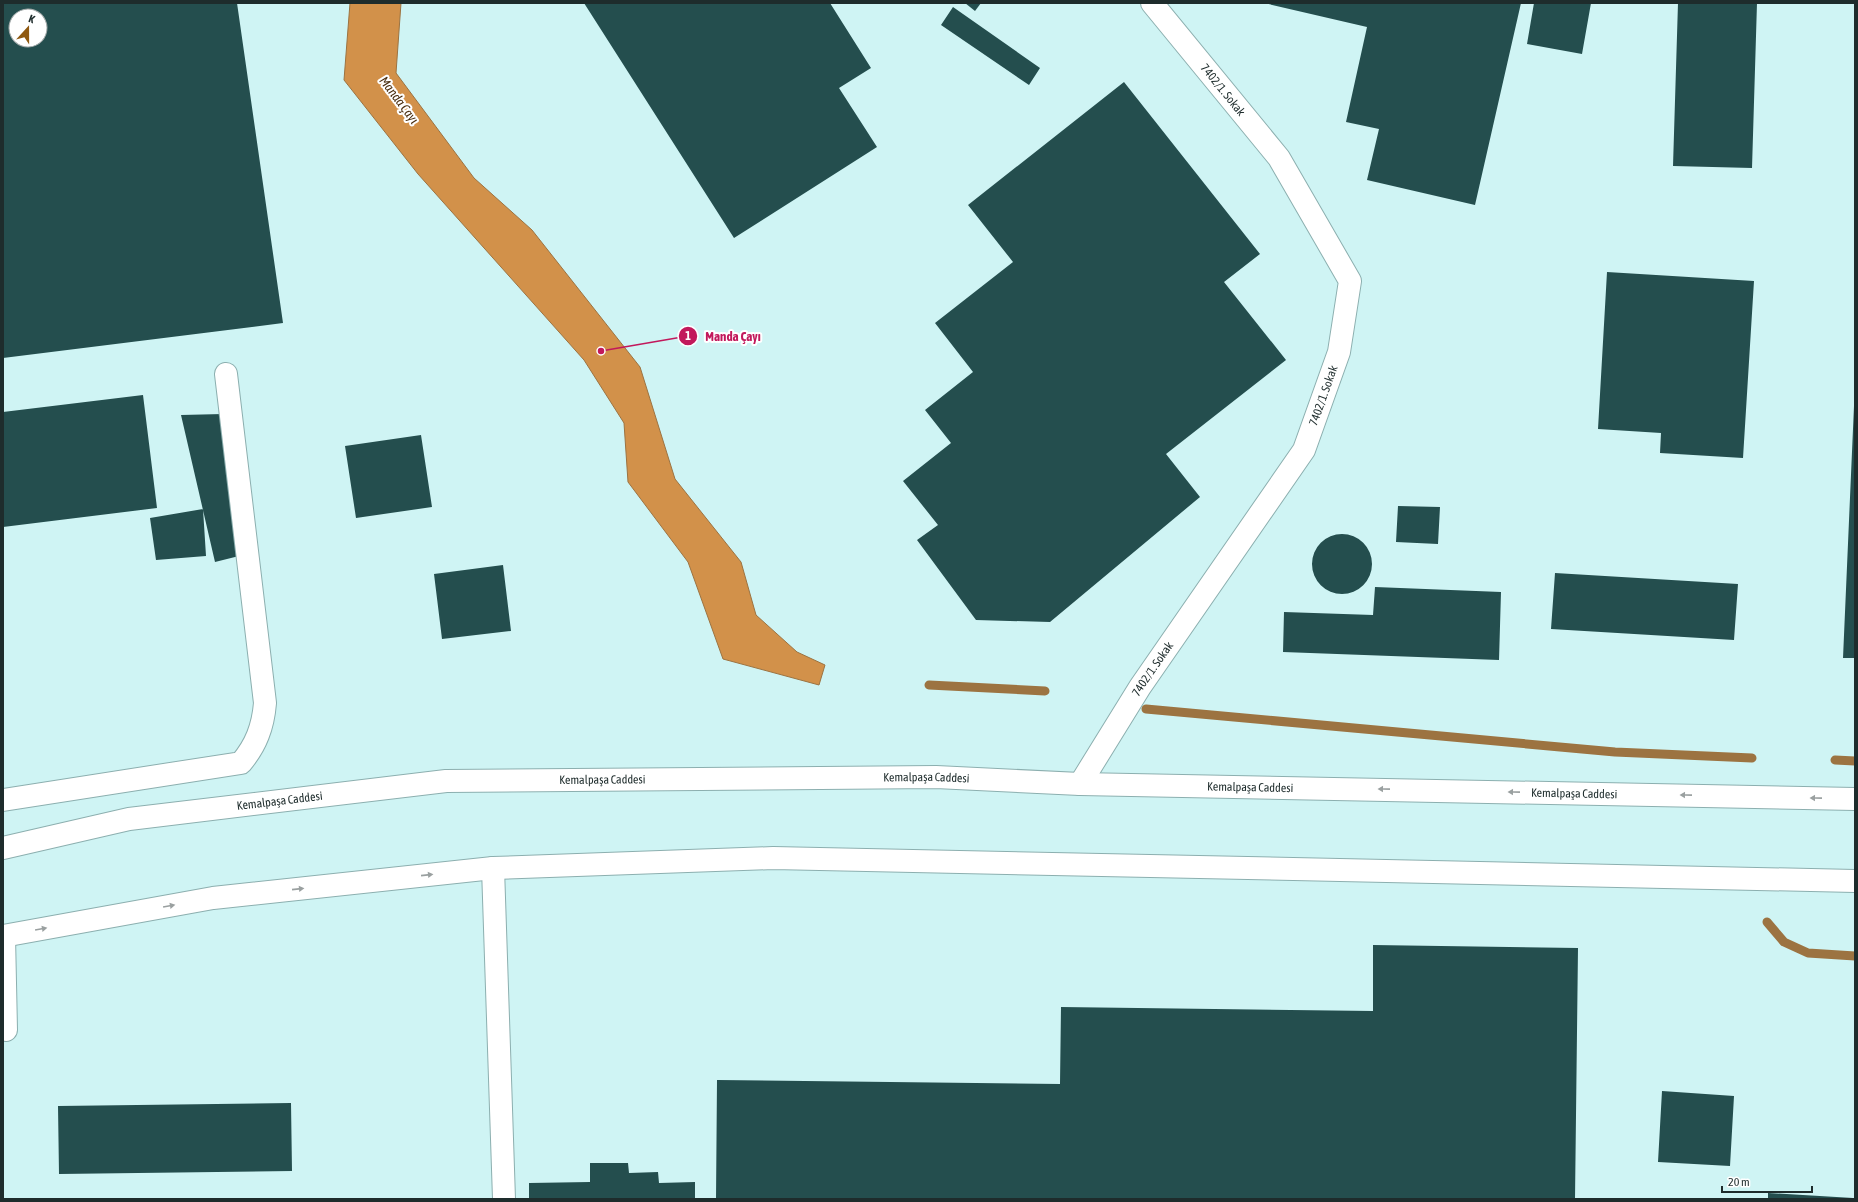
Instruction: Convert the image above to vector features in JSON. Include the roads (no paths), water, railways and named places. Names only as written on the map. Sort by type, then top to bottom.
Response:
[{"type":"main road","name":"7402/1. Sokak","points":[[1080,784],[1140,687],[1304,450],[1339,352],[1350,281],[1279,158],[1152,3]]},
{"type":"main road","points":[[3,800],[241,763],[251,751],[259,737],[264,721],[265,703],[226,374]]},
{"type":"main road","name":"Kemalpaşa Caddesi","points":[[3,848],[129,819],[446,781],[936,777],[1080,784],[1855,799]]},
{"type":"main road","points":[[6,1030],[3,936],[213,898],[493,868],[774,858],[1855,881]]},
{"type":"main road","points":[[493,868],[504,1199]]},
{"type":"water","points":[[350,3],[401,3],[396,73],[474,178],[532,230],[640,367],[675,479],[741,562],[756,615],[797,652],[825,665],[819,685],[723,659],[688,562],[628,482],[624,423],[584,360],[418,174],[344,80]]},
{"type":"waterway","points":[[929,685],[1045,691]]},
{"type":"waterway","points":[[1146,709],[1615,752],[1752,758]]},
{"type":"waterway","points":[[1835,760],[1855,761]]},
{"type":"waterway","points":[[1767,922],[1784,942],[1808,953],[1855,956]]},
{"type":"place","name":"Manda Çayı","points":[[601,351]]}]
